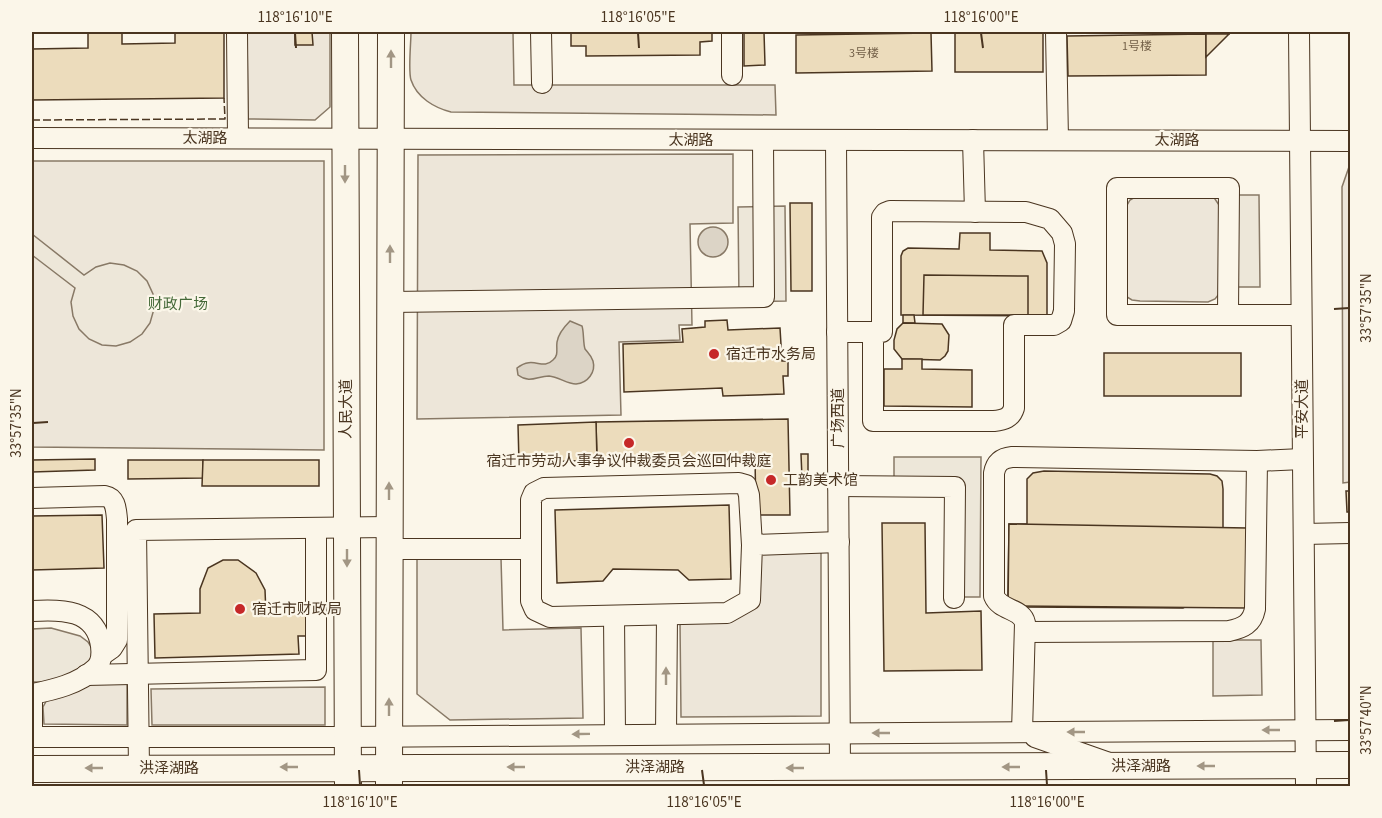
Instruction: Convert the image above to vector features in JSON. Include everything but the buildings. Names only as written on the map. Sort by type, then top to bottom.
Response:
[{"type":"main road","name":"人民大道","points":[[345,32],[347,776]]},
{"type":"main road","points":[[389,776],[391,32]]},
{"type":"main road","name":"洪泽湖路","points":[[32,769],[139,768],[389,776],[840,768],[1120,767],[1306,776],[1350,765]]},
{"type":"street","points":[[237,32],[238,138]]},
{"type":"street","points":[[541,32],[542,83]]},
{"type":"street","points":[[732,32],[732,75]]},
{"type":"street","points":[[1056,32],[1058,140]]},
{"type":"street","name":"平安大道","points":[[1299,32],[1306,776]]},
{"type":"street","name":"太湖路","points":[[32,138],[1350,141]]},
{"type":"street","points":[[390,302],[764,297],[763,140]]},
{"type":"street","points":[[974,140],[975,212]]},
{"type":"street","name":"广场西道","points":[[836,141],[840,768]]},
{"type":"street","points":[[1228,314],[1229,188],[1117,188],[1117,315],[1301,315]]},
{"type":"street","points":[[837,332],[873,332],[882,332],[882,217],[885,213],[890,211],[1026,212],[1050,219],[1062,233],[1065,244],[1066,304],[1060,321],[1054,325],[1014,325],[1013,413],[1005,419],[994,421],[873,421],[873,332]]},
{"type":"street","points":[[1021,732],[1024,618],[1020,613],[998,603],[994,596],[994,473],[1002,459],[1012,457],[1257,461],[1302,459]]},
{"type":"street","points":[[1025,632],[1229,631],[1248,624],[1255,609],[1257,461]]},
{"type":"street","points":[[739,483],[746,485],[750,495],[752,545],[750,600],[740,608],[727,613],[550,617],[535,610],[531,601],[531,549],[531,500],[534,493],[544,488],[739,483]]},
{"type":"street","points":[[838,486],[955,487],[954,598]]},
{"type":"street","points":[[32,498],[105,496],[111,498],[114,503],[117,519],[117,640],[102,655],[97,667],[86,675],[62,687],[32,694],[32,737],[1350,730]]},
{"type":"street","points":[[86,675],[316,669],[316,528]]},
{"type":"street","points":[[139,768],[136,530],[347,528],[389,538],[531,549]]},
{"type":"street","points":[[1304,534],[1350,533]]},
{"type":"street","points":[[752,545],[839,543]]},
{"type":"street","points":[[32,611],[57,610],[78,615],[89,621],[99,635],[102,655]]},
{"type":"street","points":[[666,615],[666,734]]},
{"type":"street","points":[[614,616],[615,734]]},
{"type":"street","points":[[1021,732],[1120,767]]},
{"type":"green space","points":[[247,32],[330,32],[330,107],[315,120],[248,119]]},
{"type":"green space","points":[[411,32],[513,32],[514,85],[775,85],[776,115],[451,112],[439,108],[422,97],[411,80]]},
{"type":"green space","points":[[733,154],[733,223],[690,224],[692,325],[679,325],[680,340],[619,342],[621,415],[417,419],[418,155]]},
{"type":"green space","name":"财政广场","points":[[32,161],[324,161],[324,450],[32,447]]},
{"type":"green space","points":[[1350,164],[1350,482],[1343,483],[1342,187]]},
{"type":"green space","points":[[1137,196],[1213,196],[1219,205],[1219,294],[1215,299],[1208,302],[1140,301],[1127,297],[1126,207],[1130,200]]},
{"type":"green space","points":[[821,549],[821,716],[681,717],[680,622],[743,611],[756,551]]},
{"type":"green space","points":[[417,558],[501,558],[503,630],[581,628],[583,718],[450,720],[417,694]]},
{"type":"green space","points":[[1213,640],[1261,640],[1262,695],[1213,696]]},
{"type":"green space","points":[[95,682],[127,682],[127,725],[44,724],[43,707],[48,698]]},
{"type":"green space","points":[[325,687],[325,725],[152,725],[151,689]]},
{"type":"shaded area","points":[[1237,195],[1259,195],[1260,287],[1237,287]]},
{"type":"shaded area","points":[[785,206],[786,301],[739,302],[738,207]]},
{"type":"shaded area","points":[[713,227],[724,231],[728,242],[724,253],[713,257],[702,253],[698,242],[702,231]]},
{"type":"shaded area","points":[[32,234],[84,275],[96,267],[110,263],[124,265],[137,271],[147,281],[153,294],[154,309],[150,323],[142,334],[130,342],[116,346],[102,345],[89,339],[79,329],[73,316],[71,302],[75,288],[32,255]]},
{"type":"shaded area","points":[[570,321],[582,326],[585,349],[593,361],[592,373],[587,379],[576,384],[549,376],[526,379],[518,375],[517,368],[523,364],[545,364],[555,358],[559,336]]},
{"type":"shaded area","points":[[894,457],[981,457],[980,597],[960,597],[960,480],[894,480]]},
{"type":"shaded area","points":[[51,628],[80,636],[88,642],[92,648],[91,660],[77,673],[46,682],[32,682],[32,629]]},
{"type":"fence","points":[[32,120],[225,119],[224,98]]},
{"type":"place","name":"宿迁市水务局","points":[[714,354]]},
{"type":"place","name":"宿迁市劳动人事争议仲裁委员会巡回仲裁庭","points":[[629,443]]},
{"type":"place","name":"工韵美术馆","points":[[771,480]]},
{"type":"place","name":"宿迁市财政局","points":[[240,609]]}]
